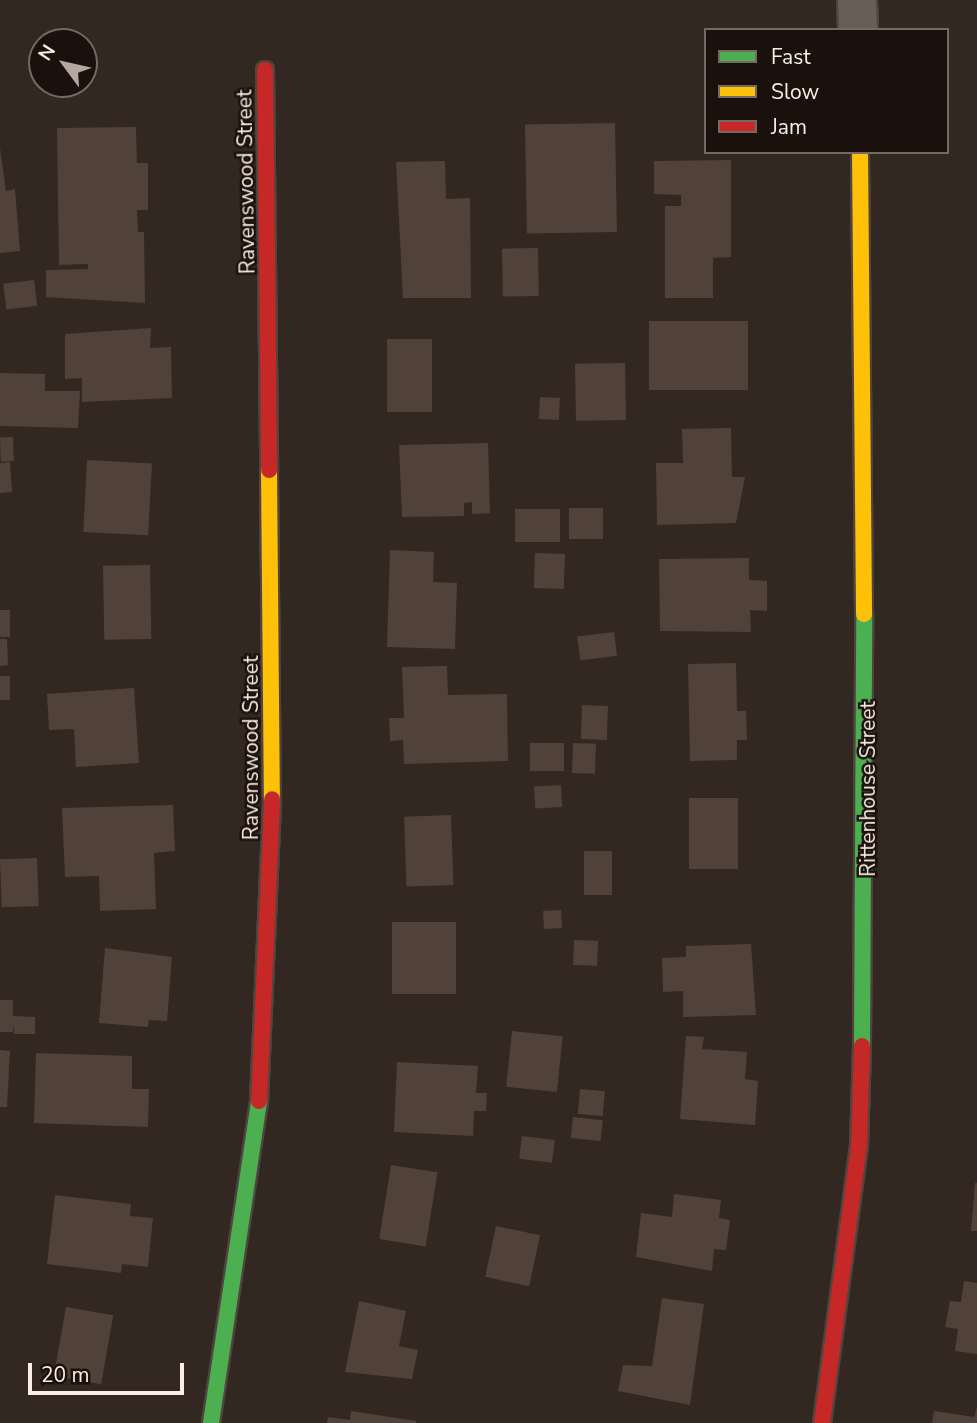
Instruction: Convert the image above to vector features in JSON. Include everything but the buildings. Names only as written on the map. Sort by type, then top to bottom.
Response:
[{"type":"street","points":[[858,0],[858,28]]},
{"type":"street","name":"Ravenswood Street","points":[[211,1423],[258,1120],[272,864],[265,70]]},
{"type":"street","name":"Rittenhouse Street","points":[[822,1423],[859,1147],[867,921],[860,154]]},
{"type":"traffic: fast","points":[[862,1046],[864,614]]},
{"type":"traffic: fast","points":[[211,1423],[259,1101]]},
{"type":"traffic: slow","points":[[860,154],[864,614]]},
{"type":"traffic: slow","points":[[269,470],[272,799]]},
{"type":"traffic: jam","points":[[265,70],[269,470]]},
{"type":"traffic: jam","points":[[259,1101],[272,799]]},
{"type":"traffic: jam","points":[[822,1423],[859,1147],[862,1046]]}]
